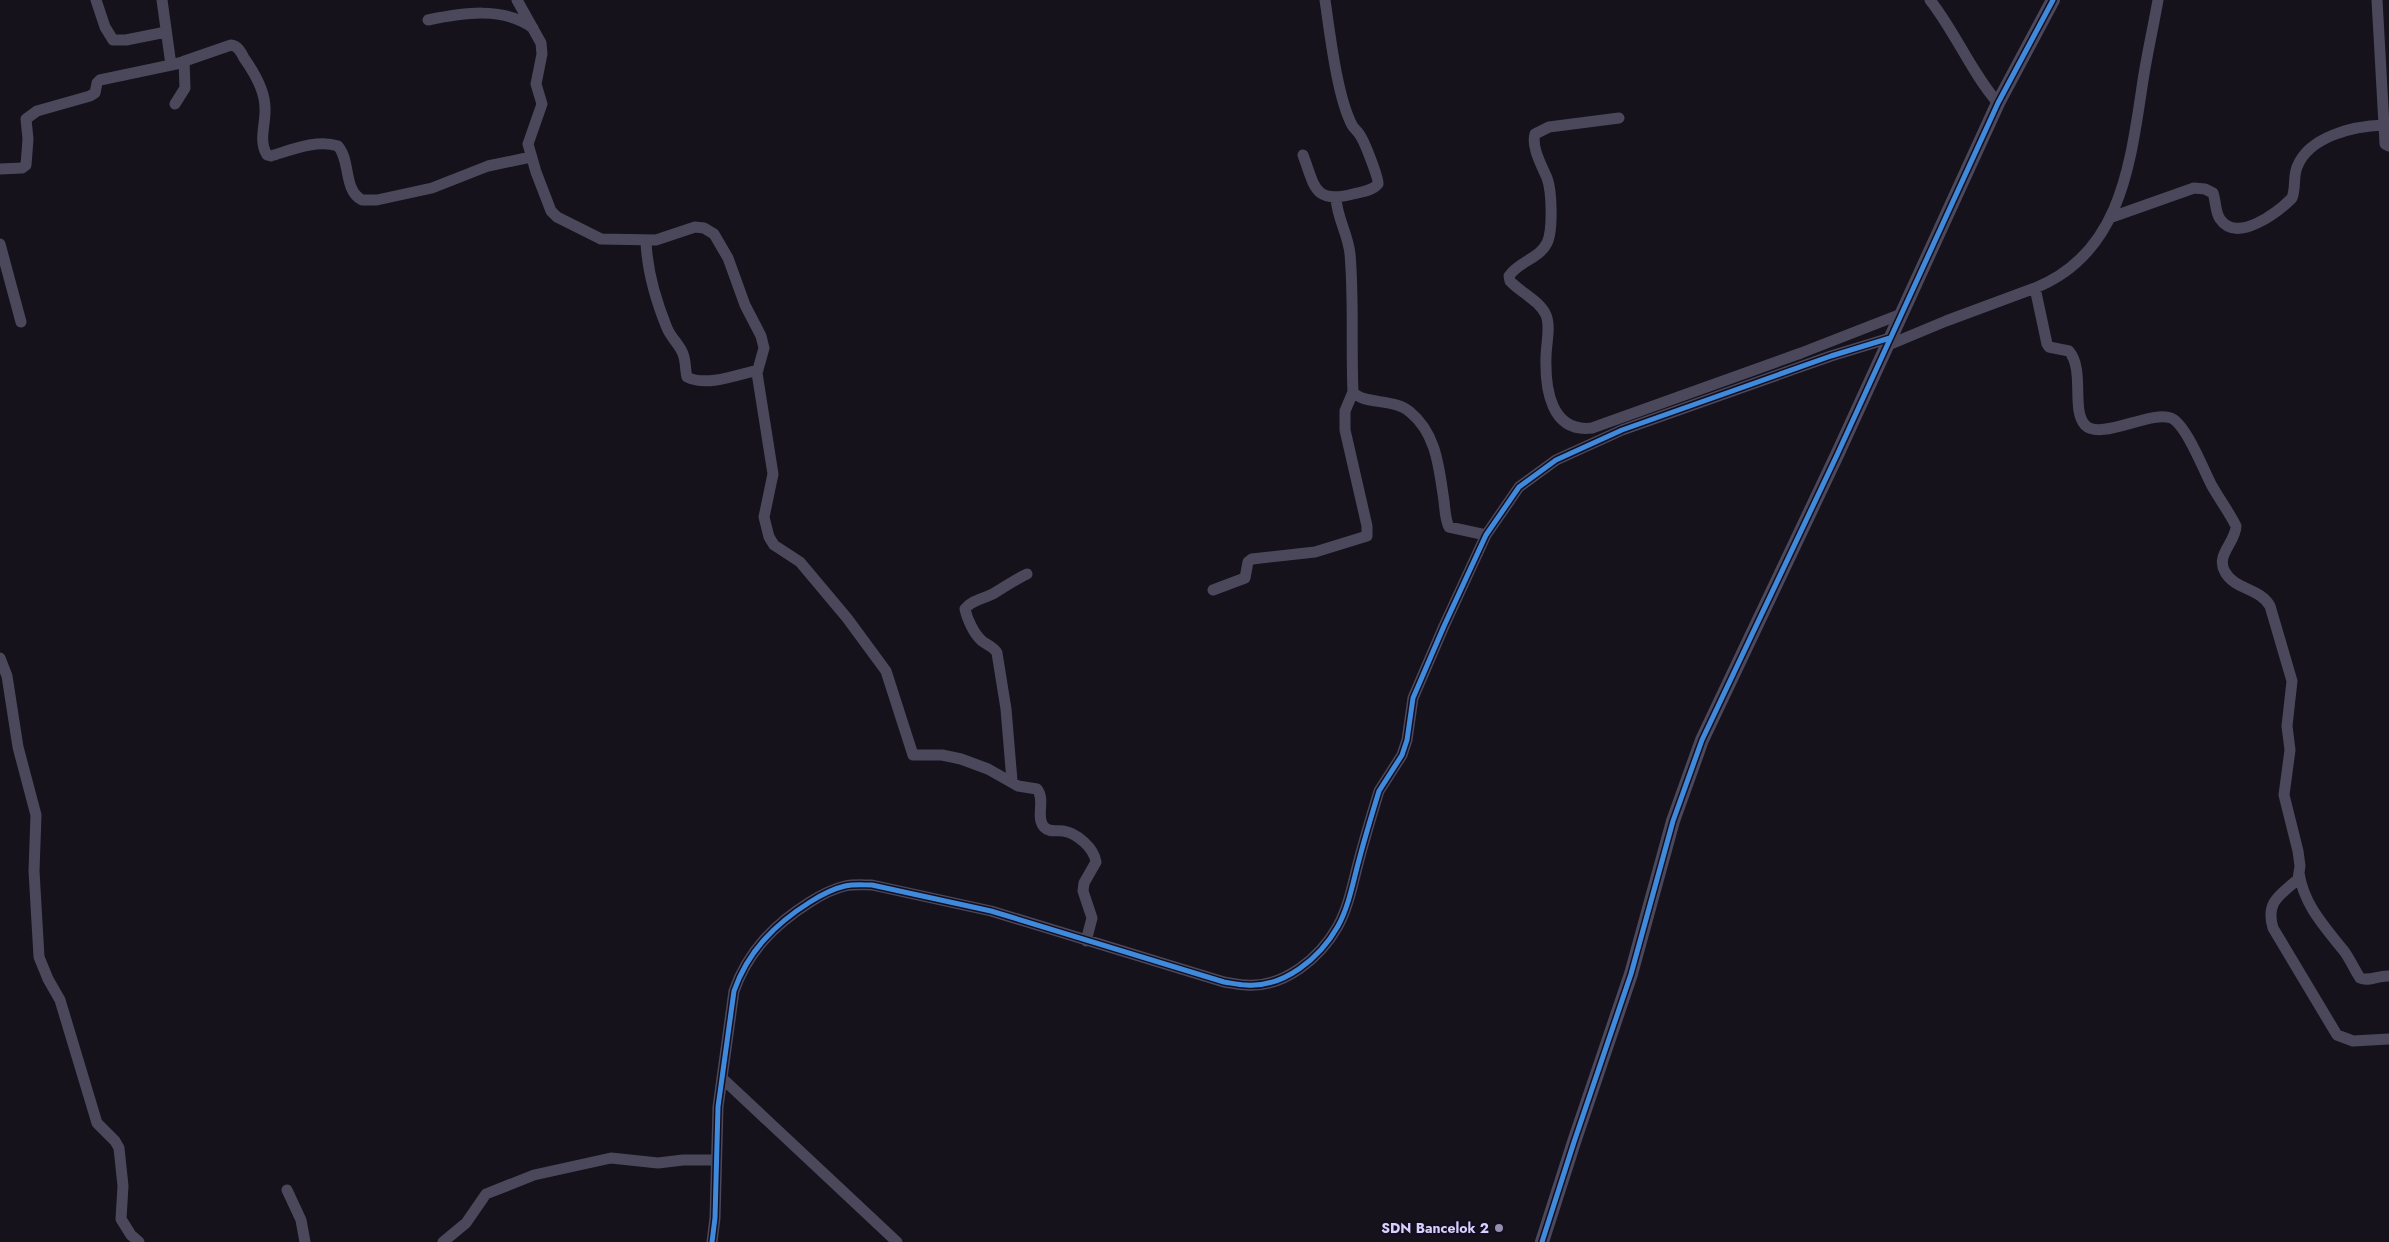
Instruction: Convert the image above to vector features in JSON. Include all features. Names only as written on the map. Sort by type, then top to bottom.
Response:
[{"type":"street","points":[[96,0],[105,27],[113,40],[126,40],[166,32]]},
{"type":"street","points":[[162,0],[172,65]]},
{"type":"street","points":[[1303,155],[1319,192],[1336,198],[1375,188],[1379,180],[1369,160],[1365,144],[1352,125],[1340,90],[1325,0]]},
{"type":"street","points":[[1930,0],[1952,30],[1977,76],[1998,103]]},
{"type":"street","points":[[1542,1242],[1631,974],[1673,820],[1702,740],[1894,331],[1998,103],[2053,0]]},
{"type":"street","points":[[1619,118],[1549,127],[1535,134],[1535,144],[1549,186],[1550,224],[1548,239],[1537,254],[1516,267],[1509,276],[1513,284],[1541,307],[1546,314],[1548,322],[1546,359],[1549,393],[1554,408],[1569,426],[1580,429],[1592,428],[1810,350],[1946,321],[2035,288],[2059,277],[2078,262],[2112,217],[2120,198],[2126,176],[2158,0]]},
{"type":"street","points":[[2377,0],[2385,144],[2389,146]]},
{"type":"street","points":[[522,1],[542,48],[536,84],[542,104],[529,141],[530,157],[551,211],[557,217],[601,239],[646,241],[666,238],[695,227],[709,230],[714,234],[728,258],[745,305],[762,336],[764,348],[758,370],[760,404],[773,474],[764,517],[769,537],[774,545],[800,562],[847,618],[886,670],[913,755],[942,755],[961,759],[1012,781],[1018,786],[1032,787],[1040,792],[1042,823],[1045,828],[1050,831],[1065,831],[1082,841],[1093,852],[1096,862],[1084,883],[1083,891],[1091,911],[1087,935]]},
{"type":"street","points":[[428,20],[493,13],[522,20],[535,30]]},
{"type":"street","points":[[0,169],[22,168],[26,165],[28,139],[26,119],[38,111],[90,96],[95,93],[97,83],[100,80],[172,65],[231,45],[237,48],[264,94],[266,109],[263,142],[268,154],[271,156],[308,146],[338,146],[343,153],[353,191],[362,200],[377,200],[432,188],[488,166],[530,157]]},
{"type":"street","points":[[175,104],[185,88],[184,61]]},
{"type":"street","points":[[2112,217],[2198,187],[2213,192],[2219,217],[2226,224],[2239,227],[2254,225],[2292,198],[2298,166],[2310,150],[2324,140],[2347,130],[2384,125]]},
{"type":"street","points":[[1213,590],[1245,578],[1248,562],[1252,559],[1307,554],[1367,536],[1367,526],[1346,430],[1346,411],[1353,392],[1354,303],[1350,253],[1339,219],[1336,198]]},
{"type":"street","points":[[646,241],[656,296],[667,328],[674,342],[683,352],[687,377],[694,380],[707,380],[758,370]]},
{"type":"street","points":[[0,244],[21,322]]},
{"type":"street","points":[[2035,288],[2047,344],[2050,347],[2070,351],[2075,360],[2080,409],[2086,426],[2103,428],[2166,417],[2176,421],[2195,449],[2236,526],[2233,539],[2222,560],[2223,569],[2232,581],[2266,599],[2270,606],[2292,681],[2287,726],[2290,750],[2284,795],[2298,851],[2299,873],[2298,879],[2280,893],[2275,900],[2270,915],[2273,928],[2290,960],[2337,1036],[2353,1041],[2389,1039]]},
{"type":"street","points":[[712,1242],[715,1218],[713,1161],[718,1106],[734,991],[748,960],[774,927],[798,910],[833,890],[854,885],[872,885],[992,911],[1087,935],[1224,982],[1246,985],[1272,982],[1285,977],[1299,969],[1319,952],[1338,926],[1351,889],[1379,791],[1385,779],[1395,768],[1408,740],[1414,698],[1484,534],[1519,487],[1550,464],[1575,449],[1622,430],[1814,362],[1894,331]]},
{"type":"street","points":[[1353,392],[1362,398],[1402,406],[1421,423],[1436,452],[1447,524],[1451,529],[1484,534]]},
{"type":"street","points":[[1012,781],[1006,709],[997,653],[995,649],[981,640],[964,609],[968,604],[996,592],[1004,585],[1027,574]]},
{"type":"street","points":[[0,658],[7,676],[18,747],[36,815],[34,871],[39,957],[48,979],[60,1000],[97,1123],[115,1141],[119,1148],[123,1186],[121,1219],[131,1236],[139,1242]]},
{"type":"street","points":[[2299,873],[2306,899],[2328,934],[2345,952],[2360,978],[2364,980],[2382,975],[2389,976]]},
{"type":"street","points":[[723,1079],[897,1242]]},
{"type":"street","points":[[443,1242],[466,1223],[486,1194],[534,1175],[611,1158],[658,1163],[692,1160],[713,1161]]},
{"type":"street","points":[[287,1190],[301,1220],[305,1242]]},
{"type":"cycle path","points":[[1542,1242],[1631,974],[1673,821],[1702,740],[1837,455],[1998,103],[2053,0]]},
{"type":"cycle path","points":[[712,1242],[715,1218],[718,1107],[734,991],[747,963],[755,951],[774,929],[785,920],[810,902],[840,887],[872,885],[991,911],[1224,982],[1260,985],[1274,982],[1287,976],[1311,960],[1330,938],[1342,918],[1379,791],[1402,755],[1407,740],[1413,698],[1486,535],[1519,487],[1556,460],[1622,430],[1831,356],[1890,338]]},
{"type":"place","name":"SDN Bancelok 2","points":[[1499,1228]]}]
